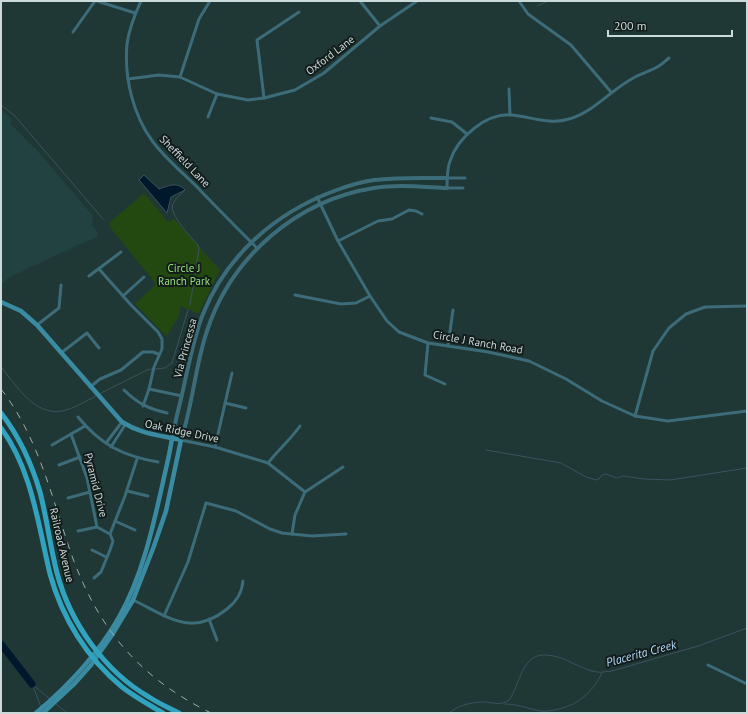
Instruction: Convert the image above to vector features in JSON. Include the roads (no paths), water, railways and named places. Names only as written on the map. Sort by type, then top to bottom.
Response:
[{"type":"main road","name":"Oak Ridge Drive","points":[[1,302],[21,311],[37,325],[123,423],[132,429],[141,432],[181,440]]},
{"type":"main road","name":"Railroad Avenue","points":[[1,413],[13,431],[35,478],[40,493],[57,572],[66,598],[81,628],[93,646],[112,668],[148,697],[178,713]]},
{"type":"main road","name":"Railroad Avenue","points":[[1,428],[14,449],[25,473],[34,502],[50,573],[68,620],[80,640],[103,668],[122,687],[163,713]]},
{"type":"main road","name":"Via Princessa","points":[[120,620],[149,539],[172,438]]},
{"type":"main road","name":"Via Princessa","points":[[120,620],[133,600],[166,511],[181,440]]},
{"type":"main road","points":[[36,713],[81,669],[120,620]]},
{"type":"main road","points":[[43,713],[75,683],[91,665],[120,620]]},
{"type":"street","points":[[73,32],[96,1],[135,13]]},
{"type":"street","name":"Sheffield Lane","points":[[141,1],[135,13],[128,43],[128,79],[134,104],[142,124],[153,142],[258,248]]},
{"type":"street","points":[[180,78],[199,19],[210,1]]},
{"type":"street","points":[[360,1],[380,26]]},
{"type":"street","name":"Oxford Lane","points":[[128,79],[159,75],[180,78],[217,94],[248,100],[264,98],[295,90],[324,73],[380,26],[417,1]]},
{"type":"street","points":[[519,1],[528,14],[572,45],[611,92]]},
{"type":"street","points":[[264,98],[257,40],[299,12]]},
{"type":"street","points":[[447,188],[450,161],[456,149],[467,134],[485,122],[510,115],[552,122],[569,120],[590,110],[611,92],[631,79],[659,67],[669,58]]},
{"type":"street","points":[[508,89],[510,115]]},
{"type":"street","points":[[208,118],[217,94]]},
{"type":"street","points":[[431,118],[452,122],[467,134]]},
{"type":"street","name":"Via Princessa","points":[[172,438],[197,332],[203,313],[226,272],[251,242],[288,212],[317,197],[357,183],[403,178],[465,178]]},
{"type":"street","name":"Via Princessa","points":[[181,440],[202,349],[212,316],[238,270],[274,233],[320,204],[355,192],[375,188],[403,186],[463,188]]},
{"type":"street","name":"Circle J Ranch Road","points":[[317,197],[338,241],[370,296],[387,321],[399,332],[428,343],[488,352],[529,361],[566,379],[602,401],[635,416],[668,421],[747,411]]},
{"type":"street","points":[[338,241],[378,221],[392,219],[408,210],[416,211],[422,214]]},
{"type":"street","points":[[89,276],[121,252]]},
{"type":"street","points":[[99,269],[158,332],[162,343],[162,348],[158,354],[154,366],[149,389],[143,406]]},
{"type":"street","points":[[123,296],[144,277]]},
{"type":"street","points":[[37,325],[59,308],[60,285]]},
{"type":"street","points":[[295,295],[341,304],[356,302],[370,296]]},
{"type":"street","points":[[635,416],[654,351],[669,328],[686,314],[705,307],[747,306]]},
{"type":"street","points":[[448,346],[453,310]]},
{"type":"street","points":[[61,353],[86,333],[99,348]]},
{"type":"street","points":[[428,343],[425,375],[445,384]]},
{"type":"street","points":[[90,387],[100,379],[121,370],[143,352],[153,352],[158,354]]},
{"type":"street","points":[[215,447],[232,373]]},
{"type":"street","points":[[149,389],[182,396]]},
{"type":"street","points":[[124,390],[132,399],[143,406],[167,413]]},
{"type":"street","points":[[225,403],[246,408]]},
{"type":"street","points":[[78,417],[85,426],[111,447],[137,459],[158,462]]},
{"type":"street","points":[[106,443],[123,423]]},
{"type":"street","points":[[111,447],[123,423]]},
{"type":"street","points":[[52,445],[85,426]]},
{"type":"street","points":[[268,463],[278,450],[294,435],[300,426]]},
{"type":"street","name":"Pyramid Drive","points":[[71,434],[80,457],[90,492],[97,527],[110,534]]},
{"type":"street","name":"Oak Ridge Drive","points":[[181,440],[215,447],[268,463],[305,492]]},
{"type":"street","points":[[59,465],[80,457]]},
{"type":"street","points":[[94,578],[101,572],[113,541],[110,534],[127,491],[137,459]]},
{"type":"street","points":[[292,534],[295,515],[305,492],[343,467]]},
{"type":"street","points":[[127,491],[148,496]]},
{"type":"street","points":[[68,498],[90,492]]},
{"type":"street","points":[[164,616],[188,562],[206,503],[236,511],[270,529],[282,533],[312,536],[346,534]]},
{"type":"street","points":[[115,521],[135,530]]},
{"type":"street","points":[[78,531],[97,527]]},
{"type":"street","points":[[92,550],[106,557]]},
{"type":"street","points":[[133,600],[177,621],[200,623],[220,615],[231,606],[243,589],[243,581]]},
{"type":"street","points":[[210,619],[217,640]]},
{"type":"street","points":[[708,665],[747,684]]},
{"type":"waterway","points":[[537,6],[548,1]]},
{"type":"waterway","points":[[1,105],[15,116],[103,219]]},
{"type":"waterway","points":[[185,190],[175,200],[172,208],[177,219],[198,245],[199,249],[190,305]]},
{"type":"waterway","points":[[155,369],[165,368],[172,363],[188,310]]},
{"type":"waterway","points":[[1,367],[27,398],[43,409],[62,411],[75,407],[96,396]]},
{"type":"waterway","points":[[99,394],[147,370],[152,369]]},
{"type":"waterway","points":[[486,450],[561,463],[586,477],[596,480],[605,474],[617,478],[623,476],[644,479],[670,480],[747,468]]},
{"type":"waterway","name":"Placerita Creek","points":[[449,713],[463,705],[471,703],[506,702],[511,697],[525,666],[533,658],[539,656],[545,655],[558,657],[597,672],[612,671],[698,646],[747,628]]},
{"type":"waterway","points":[[1,644],[32,684]]},
{"type":"waterway","points":[[505,704],[543,711],[567,707],[585,696],[594,686],[602,673]]},
{"type":"waterway","points":[[32,684],[50,699]]},
{"type":"waterway","points":[[33,686],[41,707]]},
{"type":"waterway","points":[[56,704],[67,713]]},
{"type":"railway","points":[[1,389],[14,408],[35,448],[51,491],[72,556],[83,583],[95,607],[109,629],[125,649],[163,684],[211,713]]},
{"type":"park label","name":"Circle J Ranch Park","points":[[184,274]]}]
